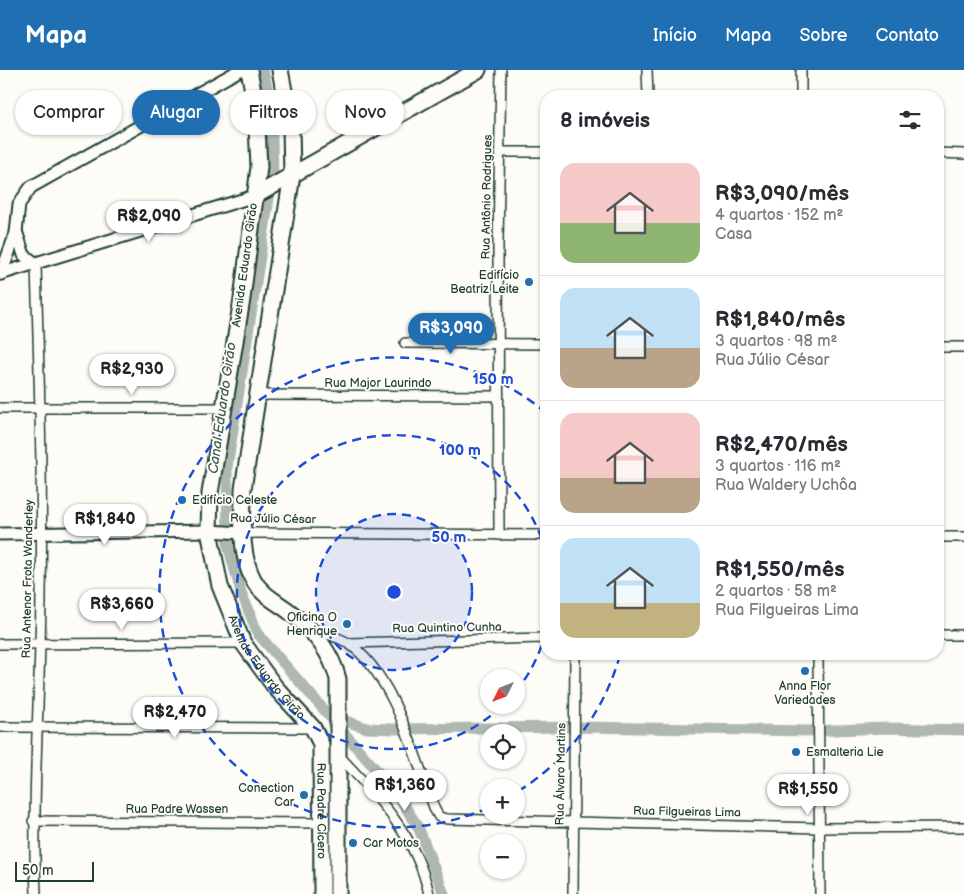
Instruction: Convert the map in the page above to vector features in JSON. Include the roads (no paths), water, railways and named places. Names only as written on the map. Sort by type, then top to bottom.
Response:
[{"type":"main road","name":"Avenida Eduardo Girão","points":[[249,70],[256,107],[259,167],[266,190],[242,299],[223,408],[210,493],[213,531],[220,586],[243,643],[275,686],[312,728]]},
{"type":"main road","points":[[280,70],[291,127],[292,175],[243,489],[239,533],[248,568],[257,585],[306,626]]},
{"type":"main road","points":[[266,190],[478,70]]},
{"type":"main road","name":"Rua Padre Cícero","points":[[306,626],[318,638],[335,667],[338,679],[338,894]]},
{"type":"main road","name":"Rua Padre Cícero","points":[[312,728],[321,744],[322,894]]},
{"type":"street","points":[[0,274],[16,233],[19,204],[31,186],[240,70]]},
{"type":"street","name":"Rua Antônio Rodrigues","points":[[500,535],[498,344],[501,70]]},
{"type":"street","points":[[647,70],[648,90]]},
{"type":"street","points":[[801,70],[801,90]]},
{"type":"street","points":[[501,152],[540,152]]},
{"type":"street","points":[[944,154],[964,154]]},
{"type":"street","points":[[0,274],[266,190]]},
{"type":"street","points":[[16,233],[24,255],[36,264]]},
{"type":"street","name":"Rua Antenor Frota Wanderley","points":[[36,264],[42,534],[41,644],[33,821],[36,894]]},
{"type":"street","points":[[405,343],[540,344]]},
{"type":"street","points":[[944,347],[964,347]]},
{"type":"street","name":"Rua Major Laurindo","points":[[259,395],[498,396]]},
{"type":"street","points":[[0,408],[223,408]]},
{"type":"street","name":"Rua Júlio César","points":[[0,534],[213,531],[239,533],[540,535]]},
{"type":"street","points":[[944,537],[964,537]]},
{"type":"street","points":[[306,626],[348,643]]},
{"type":"street","points":[[944,635],[964,635]]},
{"type":"street","name":"Rua Quintino Cunha","points":[[348,643],[540,638]]},
{"type":"street","points":[[0,644],[243,643]]},
{"type":"street","name":"Rua Filgueiras Lima","points":[[348,643],[370,664],[385,684],[439,816],[447,819],[821,828],[964,827]]},
{"type":"street","name":"Rua Álvaro Martins","points":[[573,894],[575,660]]},
{"type":"street","points":[[818,660],[821,828],[820,894]]},
{"type":"street","points":[[0,727],[312,728]]},
{"type":"street","points":[[338,748],[395,818],[420,865],[429,894]]},
{"type":"street","name":"Rua Padre Wassen","points":[[33,821],[321,823]]},
{"type":"waterway","name":"Canal Eduardo Girão","points":[[263,70],[271,105],[273,173],[227,468],[228,545],[241,592],[258,634],[398,795],[419,829],[444,894]]},
{"type":"waterway","points":[[333,717],[367,728],[393,729],[582,727],[809,731],[887,728],[964,730]]},
{"type":"place","name":"Edifício Beatriz Leite","points":[[529,282]]},
{"type":"place","name":"Edifício Celeste","points":[[182,500]]},
{"type":"place","name":"Oficina O Henrique","points":[[347,624]]},
{"type":"place","name":"Anna Flor Variedades","points":[[805,671]]},
{"type":"place","name":"Esmalteria Lie","points":[[796,752]]},
{"type":"place","name":"Conection Car","points":[[304,795]]},
{"type":"place","name":"Car Motos","points":[[353,843]]}]
